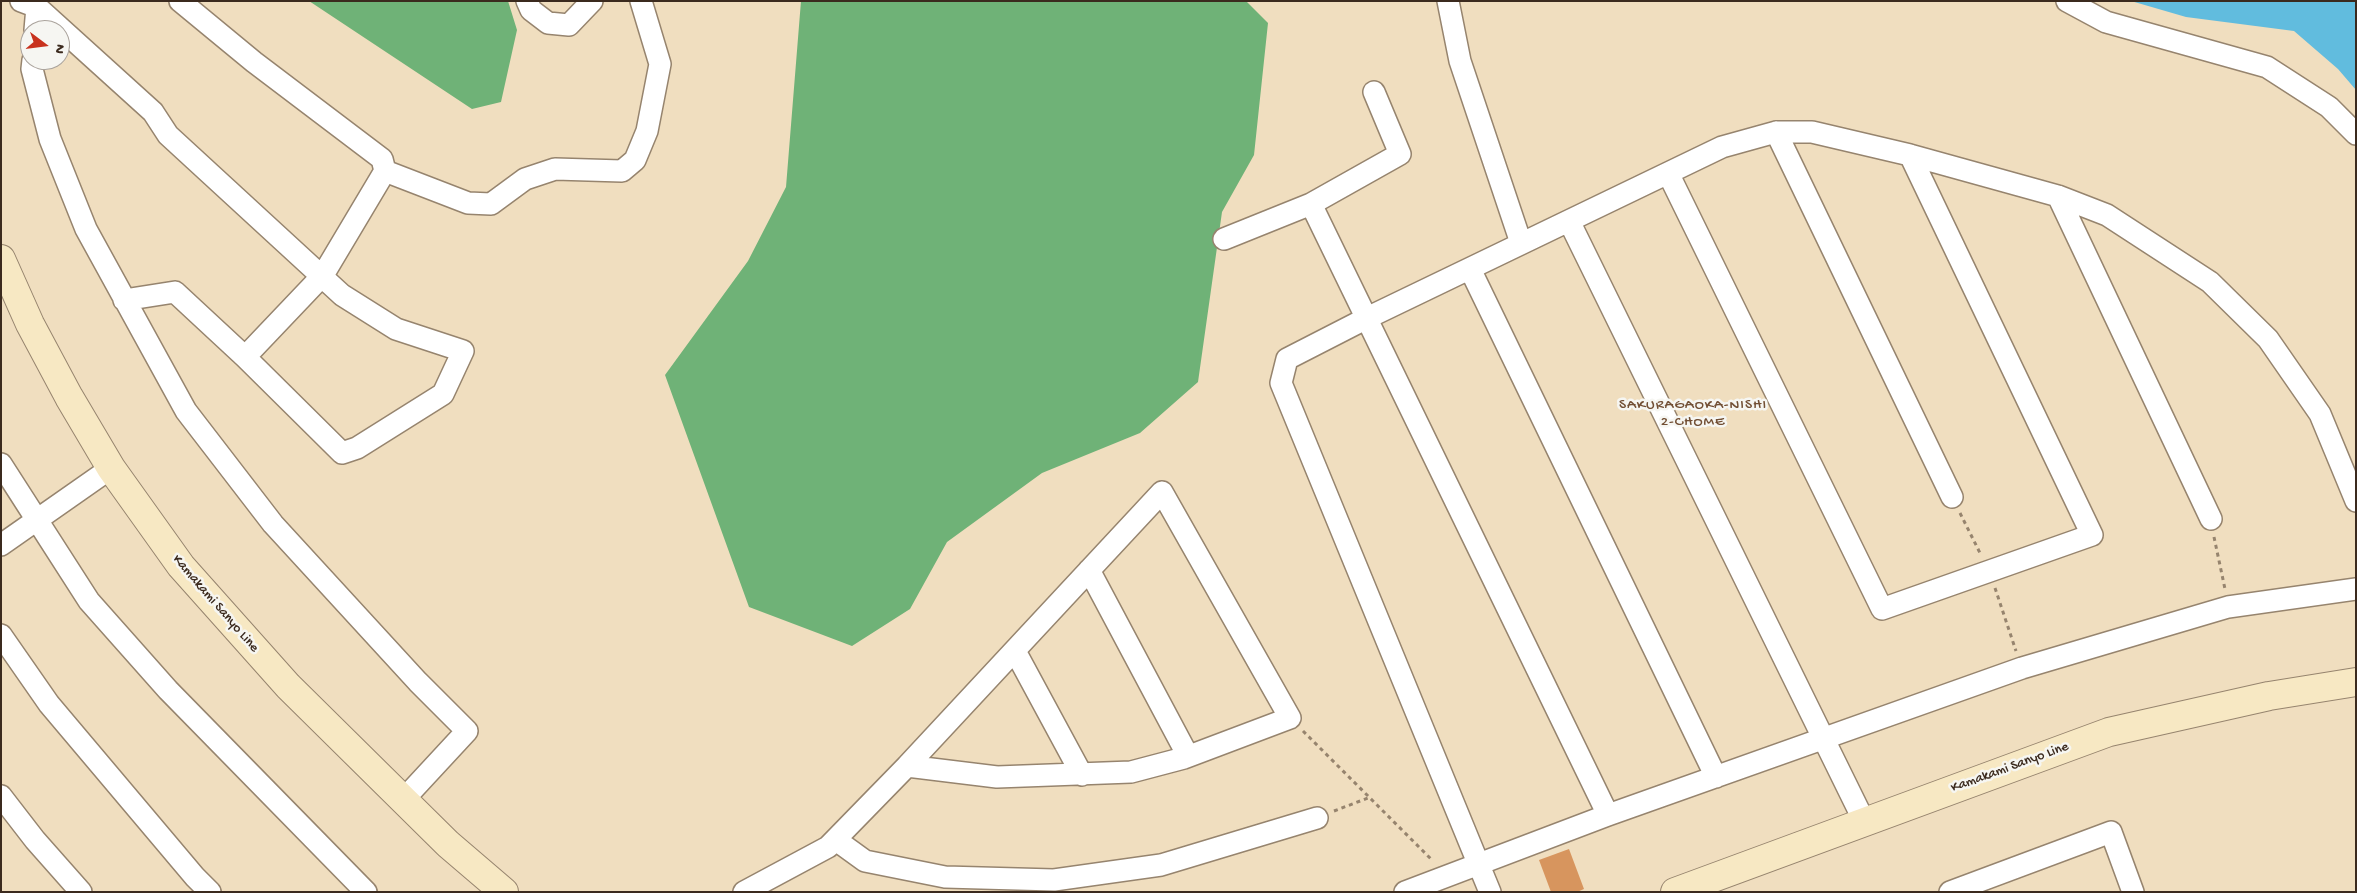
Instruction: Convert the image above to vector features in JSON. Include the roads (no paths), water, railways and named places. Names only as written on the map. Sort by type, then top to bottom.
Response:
[{"type":"main road","name":"Kamakami Sanyo Line","points":[[1,259],[30,324],[69,397],[111,468],[180,566],[288,686],[448,844],[504,892]]},
{"type":"main road","name":"Kamakami Sanyo Line","points":[[1675,892],[2109,732],[2269,696],[2356,682]]},
{"type":"street","points":[[180,1],[254,62],[382,159],[384,171],[322,276],[245,357]]},
{"type":"street","points":[[527,1],[531,10],[548,23],[569,25],[592,1]]},
{"type":"street","points":[[384,171],[468,202],[491,204],[524,179],[554,169],[622,171],[636,160],[647,131],[660,64],[641,1]]},
{"type":"street","points":[[1448,1],[1460,62],[1521,244]]},
{"type":"street","points":[[2067,1],[2106,22],[2268,67],[2329,107],[2356,134]]},
{"type":"street","points":[[29,4],[33,20]]},
{"type":"street","points":[[29,4],[153,112],[168,135],[342,295],[396,329],[463,351],[443,394],[357,448],[342,454],[245,357],[175,292],[124,300]]},
{"type":"street","points":[[32,70],[50,139],[86,229],[186,411],[273,524],[418,682],[467,731],[404,799]]},
{"type":"street","points":[[1224,239],[1311,204],[1400,154],[1374,92]]},
{"type":"street","points":[[1776,132],[1952,497]]},
{"type":"street","points":[[1490,892],[1282,382],[1288,359],[1367,318],[1722,147],[1776,132],[1812,132],[1910,155],[2058,196],[2107,215],[2210,282],[2268,339],[2320,414],[2356,500]]},
{"type":"street","points":[[1668,173],[1882,609],[2092,535],[1910,155]]},
{"type":"street","points":[[2058,196],[2211,519]]},
{"type":"street","points":[[1311,204],[1608,815]]},
{"type":"street","points":[[1569,221],[1864,821]]},
{"type":"street","points":[[1470,269],[1716,777]]},
{"type":"street","points":[[1,464],[90,601],[168,690],[366,892]]},
{"type":"street","points":[[1,545],[111,468]]},
{"type":"street","points":[[744,892],[828,848],[1015,651],[1162,492],[1290,718],[1188,756],[1131,772],[997,778],[907,766]]},
{"type":"street","points":[[1089,570],[1188,756]]},
{"type":"street","points":[[1405,892],[1608,815],[2022,668],[2228,607],[2356,589]]},
{"type":"street","points":[[1,635],[49,704],[195,877],[210,892]]},
{"type":"street","points":[[1015,651],[1082,775]]},
{"type":"street","points":[[1,796],[35,840],[81,892]]},
{"type":"street","points":[[836,840],[865,861],[945,877],[1054,880],[1161,865],[1318,818]]},
{"type":"street","points":[[1950,892],[1994,884],[2111,832],[2133,892]]},
{"type":"water","points":[[2131,1],[2356,1],[2356,90],[2338,69],[2294,31],[2186,17]]},
{"type":"district","name":"SAKURAGAOKA-NISHI 2-CHOME","points":[[1693,414]]}]
